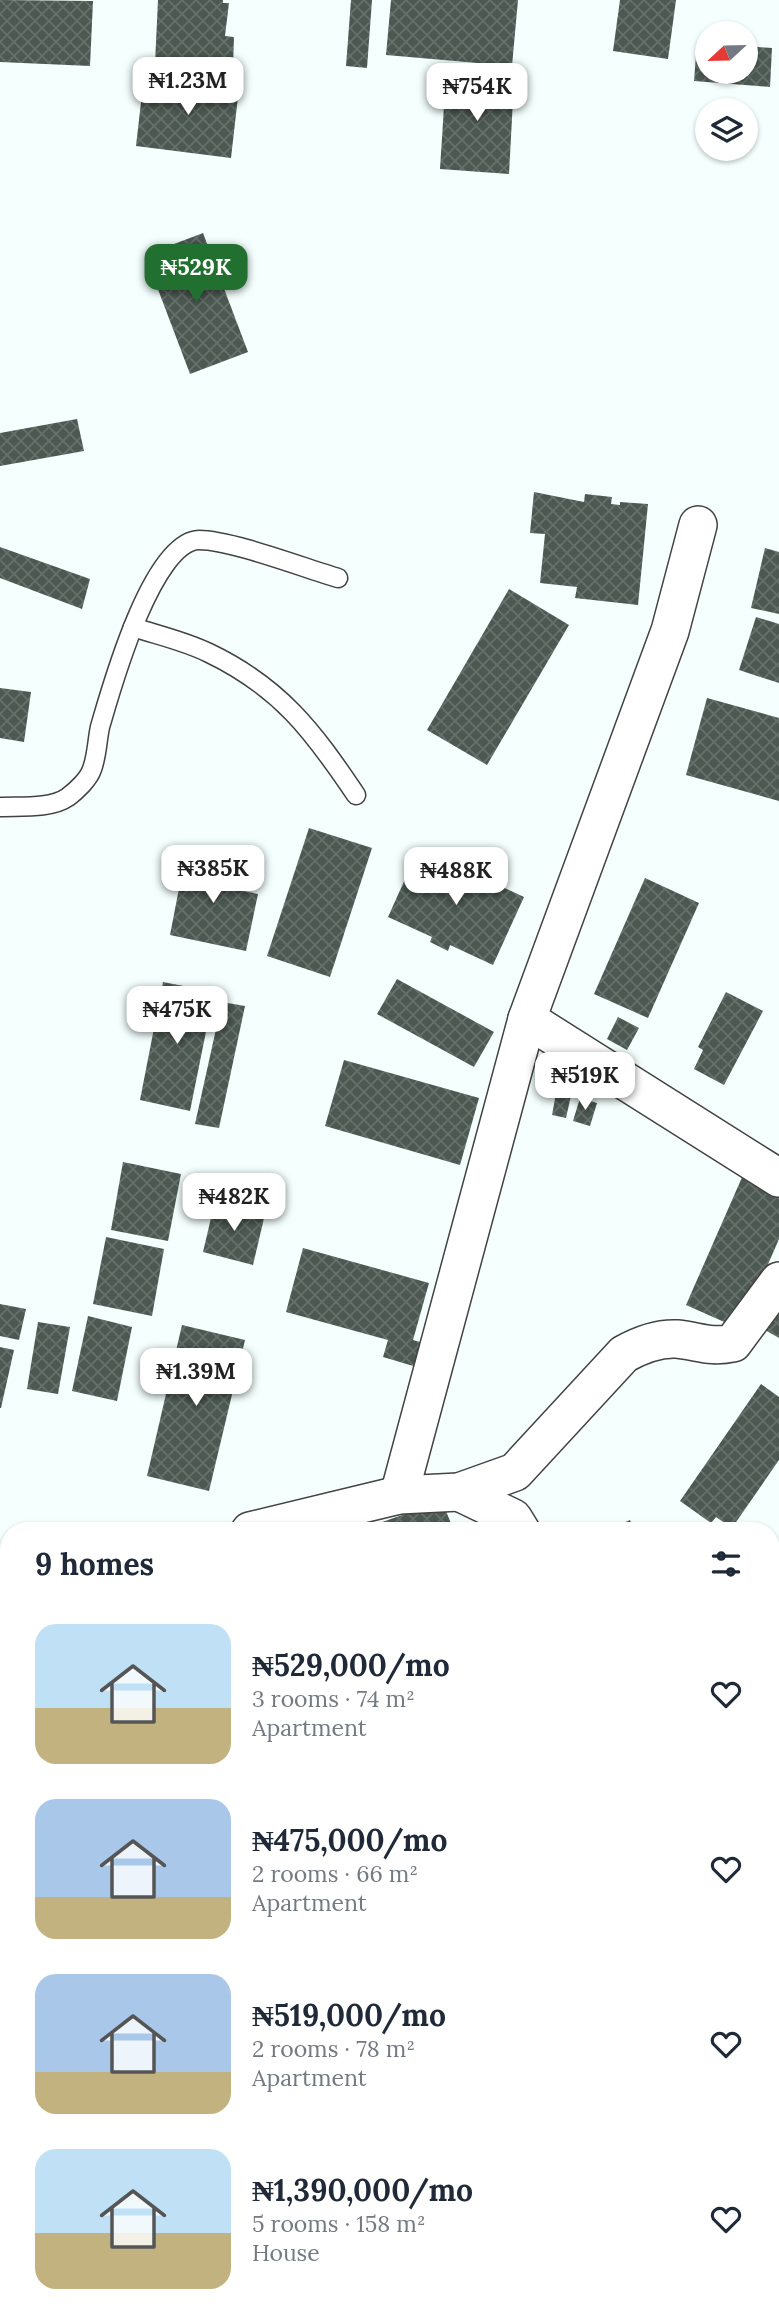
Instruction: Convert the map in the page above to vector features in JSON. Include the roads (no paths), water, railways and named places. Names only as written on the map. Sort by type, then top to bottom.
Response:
[{"type":"street","points":[[399,1495],[527,1019],[670,631],[698,525]]},
{"type":"street","points":[[527,1019],[779,1178]]},
{"type":"street","points":[[287,1522],[399,1495],[459,1492],[515,1472],[624,1354],[643,1344],[676,1339],[712,1347],[733,1343],[779,1281]]},
{"type":"street","points":[[459,1492],[513,1518],[515,1522]]},
{"type":"lane","points":[[0,807],[48,804],[66,798],[92,771],[100,729],[133,627],[165,564],[186,543],[198,540],[338,578]]},
{"type":"lane","points":[[133,627],[206,652],[247,673],[288,705],[318,737],[356,795]]}]
